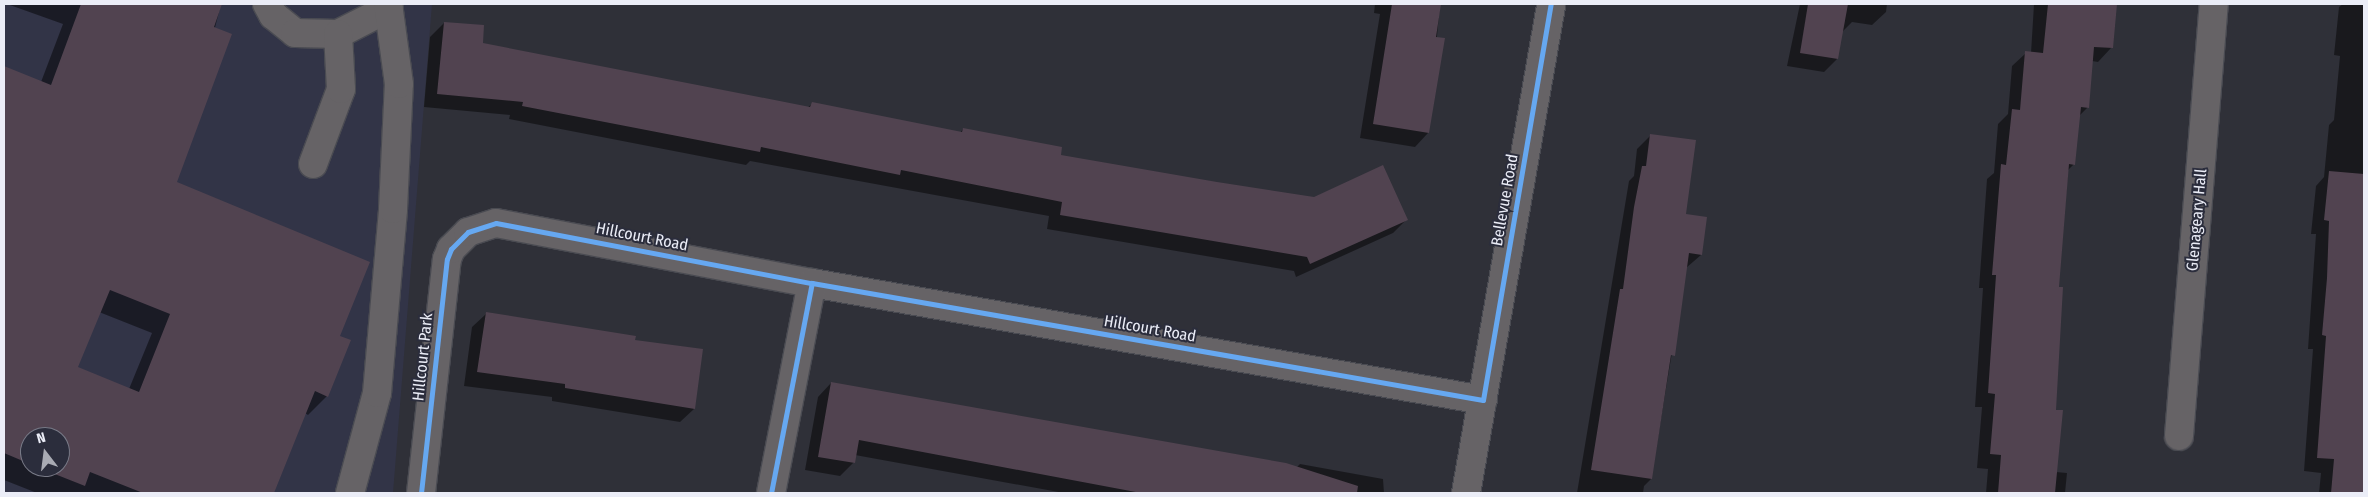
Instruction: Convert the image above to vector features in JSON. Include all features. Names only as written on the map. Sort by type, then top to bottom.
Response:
[{"type":"street","points":[[267,4],[273,15],[295,33],[338,34],[388,6],[400,84],[393,209],[377,393],[350,493]]},
{"type":"street","name":"Bellevue Road","points":[[1466,493],[1550,4]]},
{"type":"street","name":"Glenageary Hall","points":[[2179,436],[2214,4]]},
{"type":"street","points":[[314,164],[341,89],[338,34]]},
{"type":"street","name":"Hillcourt Road","points":[[468,232],[496,223],[514,224],[812,283],[1483,400]]},
{"type":"street","name":"Hillcourt Park","points":[[421,493],[447,259],[451,248],[468,232]]},
{"type":"street","points":[[771,493],[812,283]]},
{"type":"shaded area","points":[[4,4],[432,4],[393,493],[4,493]]},
{"type":"building","points":[[81,4],[222,4],[214,27],[232,34],[177,182],[370,262],[340,336],[351,340],[328,397],[315,391],[274,493],[143,493],[90,472],[85,486],[62,477],[70,477],[70,427],[20,427],[20,460],[4,453],[4,66],[51,85]],"holes":[[[110,290],[170,314],[139,392],[78,367]]]},
{"type":"building","points":[[1392,4],[1441,4],[1436,37],[1445,38],[1429,133],[1373,124]]},
{"type":"building","points":[[1808,4],[1848,4],[1838,59],[1800,53]]},
{"type":"building","points":[[2048,4],[2117,4],[2113,48],[2094,47],[2089,108],[2081,107],[2075,165],[2069,164],[2059,287],[2063,287],[2056,410],[2063,410],[2055,493],[1998,493],[2001,455],[1990,454],[1995,394],[1988,393],[1996,275],[1992,275],[2001,164],[2006,165],[2012,109],[2020,110],[2025,51],[2043,53]]},
{"type":"building","points":[[444,22],[484,25],[483,43],[810,107],[812,102],[962,132],[963,128],[1062,147],[1061,155],[1314,197],[1383,165],[1408,220],[1310,264],[1307,257],[1060,215],[1062,202],[901,170],[900,175],[761,147],[760,152],[522,106],[523,102],[437,94]]},
{"type":"building","points":[[1650,134],[1696,140],[1686,214],[1707,217],[1702,255],[1689,253],[1675,356],[1671,355],[1652,479],[1591,470],[1620,289],[1623,289],[1634,207],[1642,166],[1646,166]]},
{"type":"building","points":[[2329,171],[2364,174],[2364,493],[2331,493],[2334,459],[2317,458],[2326,336],[2322,335],[2329,221],[2324,220]]},
{"type":"building","points":[[486,312],[636,336],[635,340],[703,349],[695,409],[565,388],[565,384],[477,372]]},
{"type":"building","points":[[831,382],[1286,463],[1358,486],[1357,493],[1141,493],[859,440],[855,463],[818,457]]},
{"type":"cycle path","points":[[421,493],[447,259],[451,249],[468,232],[496,223],[812,283],[1483,400],[1551,4]]},
{"type":"cycle path","points":[[771,493],[812,283]]}]
